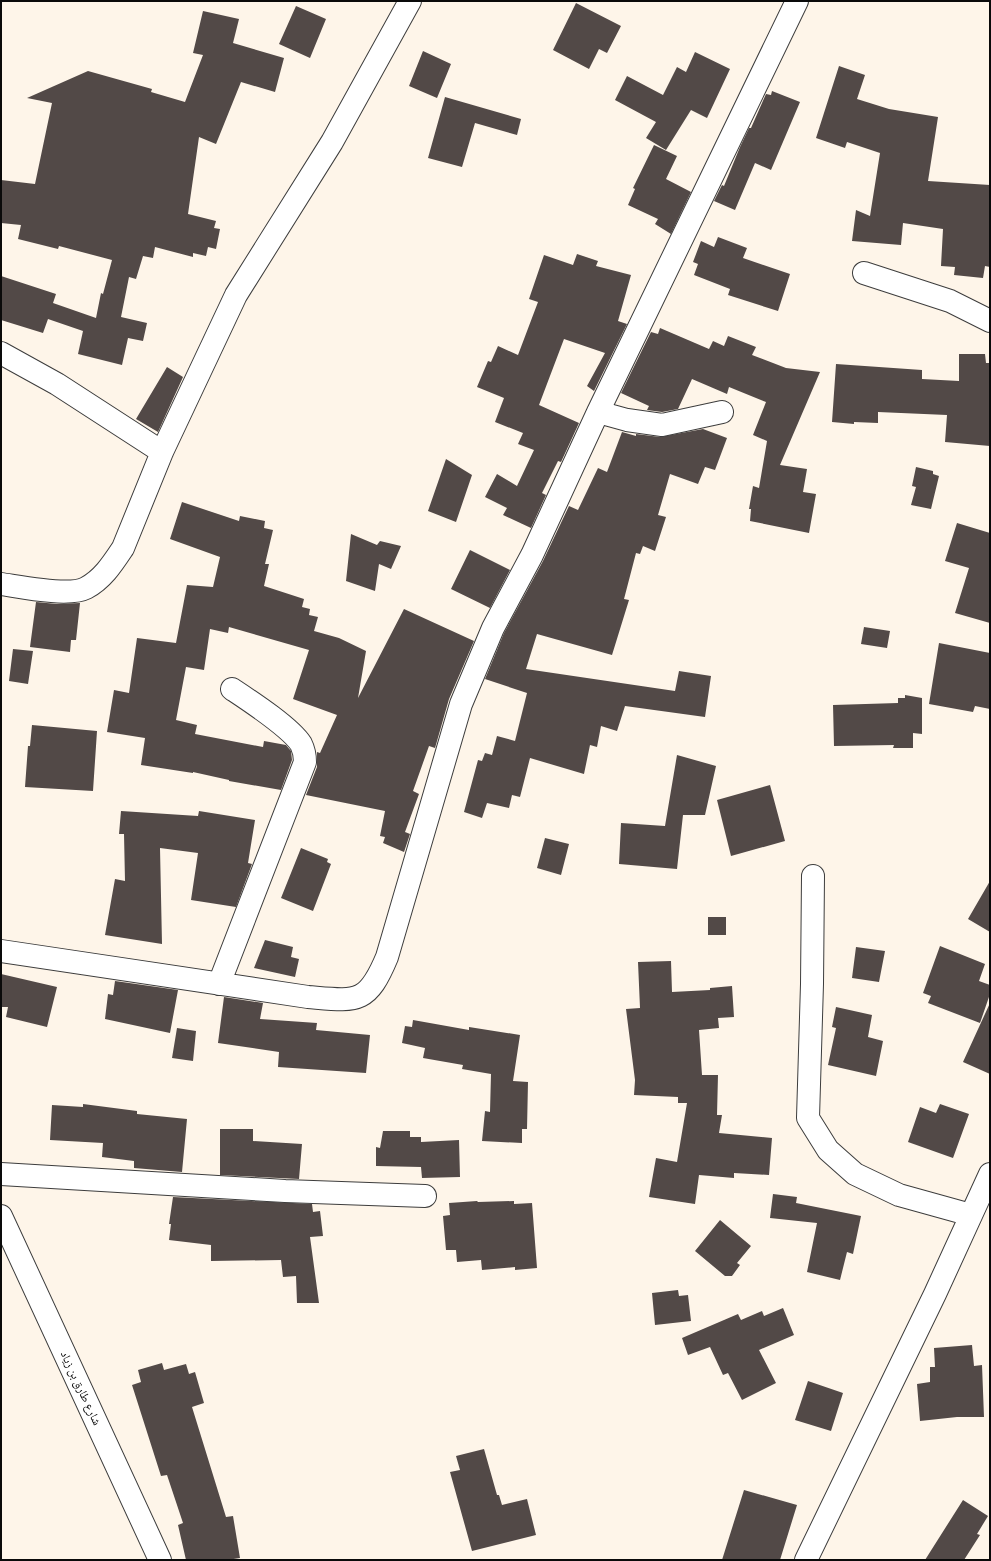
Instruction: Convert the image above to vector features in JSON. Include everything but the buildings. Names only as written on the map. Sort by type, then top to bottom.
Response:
[{"type":"street","points":[[1,584],[30,589],[76,591],[85,588],[105,574],[123,548],[162,452],[236,295],[332,142],[410,1]]},
{"type":"street","points":[[1,951],[308,997],[347,999],[359,997],[370,990],[378,978],[388,957],[461,704],[475,666],[493,628],[532,555],[598,412],[797,1]]},
{"type":"street","points":[[864,273],[950,301],[990,321]]},
{"type":"street","points":[[1,353],[57,384],[162,452]]},
{"type":"street","points":[[598,412],[633,421],[662,425],[722,412]]},
{"type":"street","points":[[219,984],[305,762],[303,750],[295,737],[257,706],[232,689]]},
{"type":"street","points":[[813,876],[812,984],[808,1118],[828,1150],[855,1174],[899,1195],[971,1215]]},
{"type":"street","points":[[1,1174],[285,1191],[425,1196]]},
{"type":"street","points":[[806,1560],[829,1508],[935,1294],[990,1174]]},
{"type":"street","name":"شارع طارق بن زياد","points":[[1,1216],[160,1560]]}]
